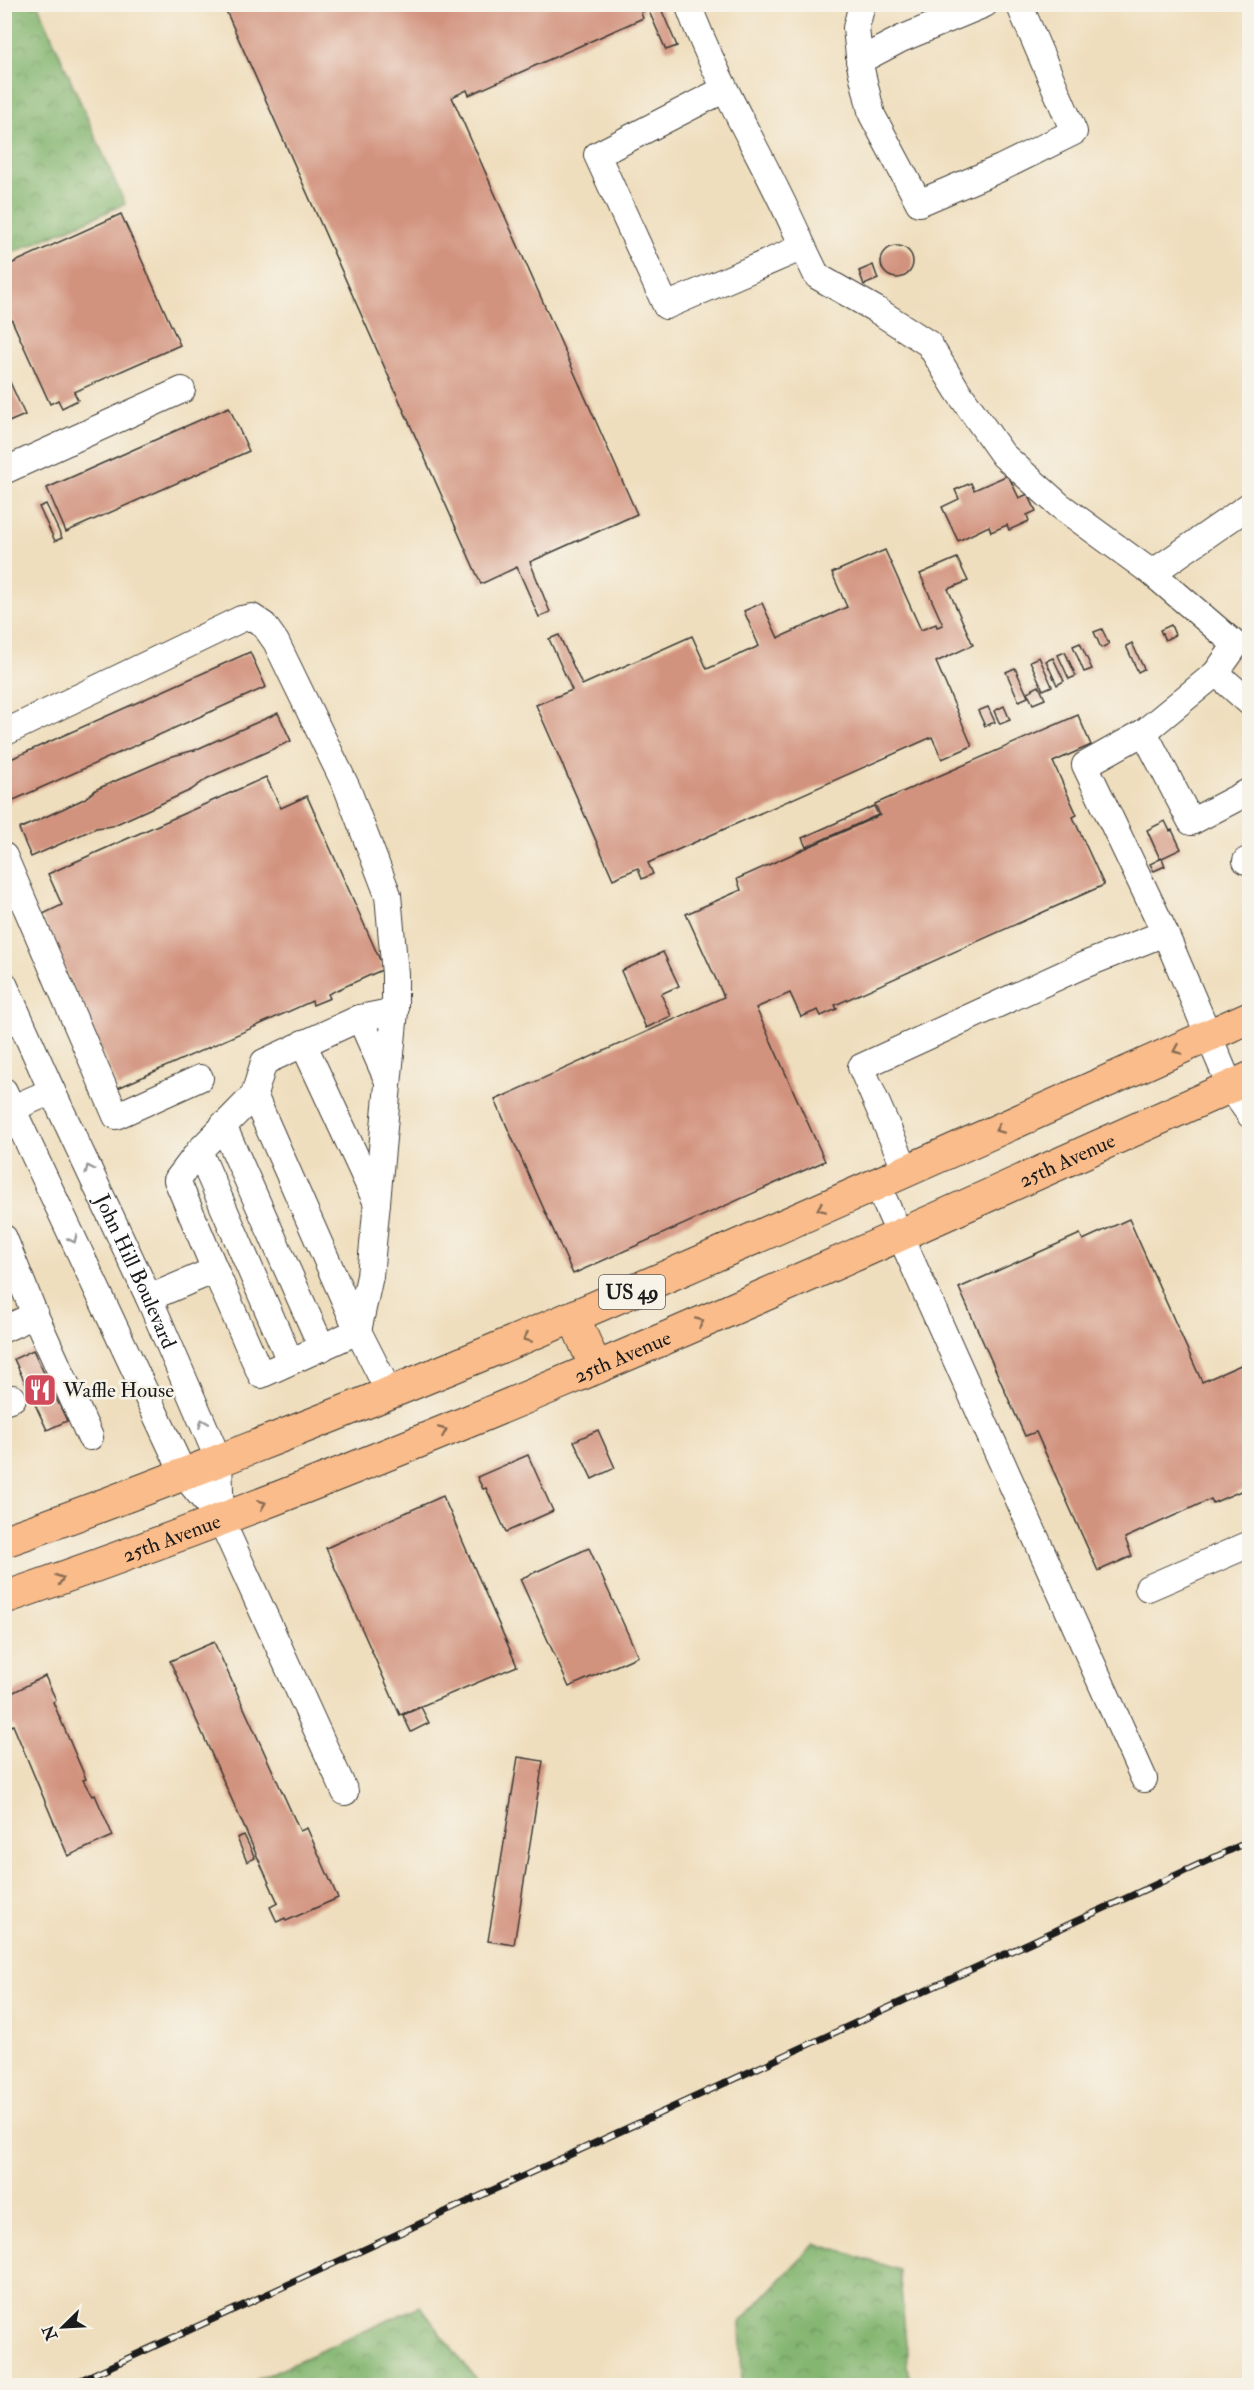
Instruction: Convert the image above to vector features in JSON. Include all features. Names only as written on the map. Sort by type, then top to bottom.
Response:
[{"type":"main road","name":"US 49","points":[[4,1541],[219,1461],[574,1318],[1250,1017]]},
{"type":"main road","name":"25th Avenue","points":[[4,1598],[221,1520],[414,1444],[596,1368],[1240,1082]]},
{"type":"main road","points":[[574,1318],[596,1368]]},
{"type":"street","points":[[688,4],[697,28],[787,209],[817,276],[930,344],[957,390],[1003,455],[1059,505],[1152,573],[1236,645],[1216,673],[1144,732],[1085,765],[1165,933],[1210,1035],[1240,1082],[1250,1115]]},
{"type":"street","points":[[862,4],[856,28],[859,61],[872,115],[919,203],[1001,168],[1074,132],[1019,4]]},
{"type":"street","points":[[859,61],[902,39],[985,4]]},
{"type":"street","points":[[726,89],[597,155],[666,306],[803,247]]},
{"type":"street","points":[[4,471],[182,390]]},
{"type":"street","points":[[1152,573],[1250,506]]},
{"type":"street","points":[[4,733],[242,619],[252,617],[258,620],[276,642],[347,789],[388,895],[395,974],[395,1011],[370,1276],[358,1331]]},
{"type":"street","points":[[1216,673],[1250,704]]},
{"type":"street","points":[[1144,732],[1191,822],[1250,791]]},
{"type":"street","points":[[4,856],[116,1116],[200,1078]]},
{"type":"street","points":[[906,1170],[861,1067],[1079,967],[1165,933]]},
{"type":"street","name":"John Hill Boulevard","points":[[4,984],[149,1298],[219,1461],[221,1520]]},
{"type":"street","points":[[358,1331],[261,1375],[177,1180],[199,1151],[254,1095],[264,1062],[360,1018],[395,1011]]},
{"type":"street","points":[[360,1018],[388,1082]]},
{"type":"street","points":[[303,1043],[377,1203]]},
{"type":"street","points":[[7,1104],[52,1091]]},
{"type":"street","points":[[254,1095],[358,1331],[390,1394]]},
{"type":"street","name":"John Hill Boulevard","points":[[7,1104],[184,1474],[221,1520]]},
{"type":"street","points":[[223,1125],[322,1348]]},
{"type":"street","points":[[199,1151],[290,1361]]},
{"type":"street","points":[[877,1184],[1144,1779]]},
{"type":"street","points":[[4,1238],[35,1315],[90,1437]]},
{"type":"street","points":[[149,1298],[214,1270]]},
{"type":"street","points":[[4,1329],[35,1315]]},
{"type":"street","points":[[221,1520],[345,1792]]},
{"type":"street","points":[[1148,1588],[1250,1544]]},
{"type":"green space","points":[[5,4],[38,5],[125,204],[5,256]]},
{"type":"green space","points":[[815,2243],[899,2270],[910,2385],[742,2385],[740,2322]]},
{"type":"green space","points":[[420,2306],[480,2385],[245,2385]]},
{"type":"building","points":[[223,4],[641,4],[644,11],[641,13],[643,18],[469,95],[467,90],[452,97],[637,514],[530,562],[550,612],[539,617],[517,567],[481,584]]},
{"type":"building","points":[[659,4],[677,46],[666,50],[648,9]]},
{"type":"building","points":[[121,214],[180,345],[74,392],[78,400],[62,408],[58,400],[50,404],[4,303],[4,267]]},
{"type":"building","points":[[897,246],[908,251],[913,262],[908,273],[897,278],[886,273],[881,262],[886,251]]},
{"type":"building","points":[[873,265],[878,279],[864,285],[859,271]]},
{"type":"building","points":[[4,369],[25,415],[4,424]]},
{"type":"building","points":[[229,407],[249,451],[66,532],[47,488]]},
{"type":"building","points":[[1008,475],[1019,498],[1028,494],[1036,511],[1027,515],[1029,521],[1009,530],[1007,525],[991,532],[989,526],[958,541],[942,507],[959,499],[955,490],[971,483],[974,490]]},
{"type":"building","points":[[46,504],[62,538],[55,541],[39,507]]},
{"type":"building","points":[[885,550],[921,630],[936,624],[937,627],[943,625],[920,574],[957,558],[968,581],[948,589],[973,645],[936,662],[972,746],[942,759],[932,737],[648,863],[653,874],[642,879],[638,868],[613,879],[536,705],[572,690],[549,639],[559,635],[582,685],[692,636],[707,669],[759,646],[744,611],[762,603],[778,638],[847,607],[832,573]]},
{"type":"building","points":[[1171,625],[1175,635],[1165,640],[1160,630]]},
{"type":"building","points":[[1102,629],[1109,644],[1101,648],[1094,632]]},
{"type":"building","points":[[1080,643],[1092,669],[1084,672],[1073,646]]},
{"type":"building","points":[[1132,643],[1144,669],[1138,672],[1126,646]]},
{"type":"building","points":[[250,652],[266,687],[7,803],[4,797],[4,762]]},
{"type":"building","points":[[1065,652],[1076,676],[1069,679],[1058,655]]},
{"type":"building","points":[[1039,657],[1052,686],[1043,690],[1030,661]]},
{"type":"building","points":[[1053,658],[1064,681],[1057,685],[1046,661]]},
{"type":"building","points":[[1015,668],[1028,697],[1019,701],[1006,672]]},
{"type":"building","points":[[1039,686],[1045,699],[1033,704],[1027,692]]},
{"type":"building","points":[[1004,706],[1010,720],[1000,724],[994,711]]},
{"type":"building","points":[[988,707],[995,722],[985,726],[978,711]]},
{"type":"building","points":[[278,713],[291,741],[208,778],[191,790],[112,826],[96,828],[31,857],[19,829],[84,799],[97,789],[173,756],[195,750]]},
{"type":"building","points":[[1078,715],[1091,745],[1053,762],[1077,815],[1073,817],[1104,885],[835,1005],[837,1009],[821,1016],[818,1010],[801,1017],[790,993],[756,1008],[825,1161],[573,1274],[495,1100],[724,997],[686,914],[741,890],[737,879],[880,815],[875,804]]},
{"type":"building","points":[[266,777],[281,808],[307,796],[384,969],[328,994],[330,998],[313,1005],[312,1001],[118,1088],[41,915],[62,905],[48,874]]},
{"type":"building","points":[[874,806],[878,815],[806,847],[802,838]]},
{"type":"building","points":[[1165,821],[1181,849],[1160,859],[1147,830]]},
{"type":"building","points":[[1162,858],[1165,866],[1154,871],[1150,864]]},
{"type":"building","points":[[663,952],[679,986],[661,994],[671,1016],[646,1028],[621,971]]},
{"type":"building","points":[[1129,1219],[1202,1382],[1250,1361],[1250,1487],[1213,1503],[1211,1499],[1125,1538],[1132,1556],[1098,1571],[1036,1432],[1025,1436],[959,1288],[1080,1234],[1083,1240]]},
{"type":"building","name":"Waffle House","points":[[33,1350],[67,1421],[47,1430],[14,1359]]},
{"type":"building","points":[[598,1430],[615,1468],[592,1479],[574,1441]]},
{"type":"building","points":[[528,1455],[553,1511],[506,1532],[486,1488],[483,1489],[477,1477]]},
{"type":"building","points":[[443,1496],[517,1666],[400,1715],[326,1548]]},
{"type":"building","points":[[589,1548],[638,1656],[569,1687],[520,1579]]},
{"type":"building","points":[[214,1642],[300,1831],[307,1828],[338,1898],[286,1921],[285,1918],[277,1922],[270,1907],[278,1903],[170,1661]]},
{"type":"building","points":[[45,1676],[56,1700],[53,1702],[86,1779],[83,1780],[92,1796],[95,1795],[113,1836],[68,1856],[13,1725],[9,1727],[4,1716],[4,1697]]},
{"type":"building","points":[[421,1707],[429,1723],[411,1732],[403,1715]]},
{"type":"building","points":[[518,1757],[543,1761],[514,1945],[488,1941]]},
{"type":"building","points":[[244,1835],[255,1858],[247,1862],[237,1838]]},
{"type":"railway","points":[[68,2386],[1250,1841]]},
{"type":"place","name":"Waffle House","points":[[40,1390]]}]
